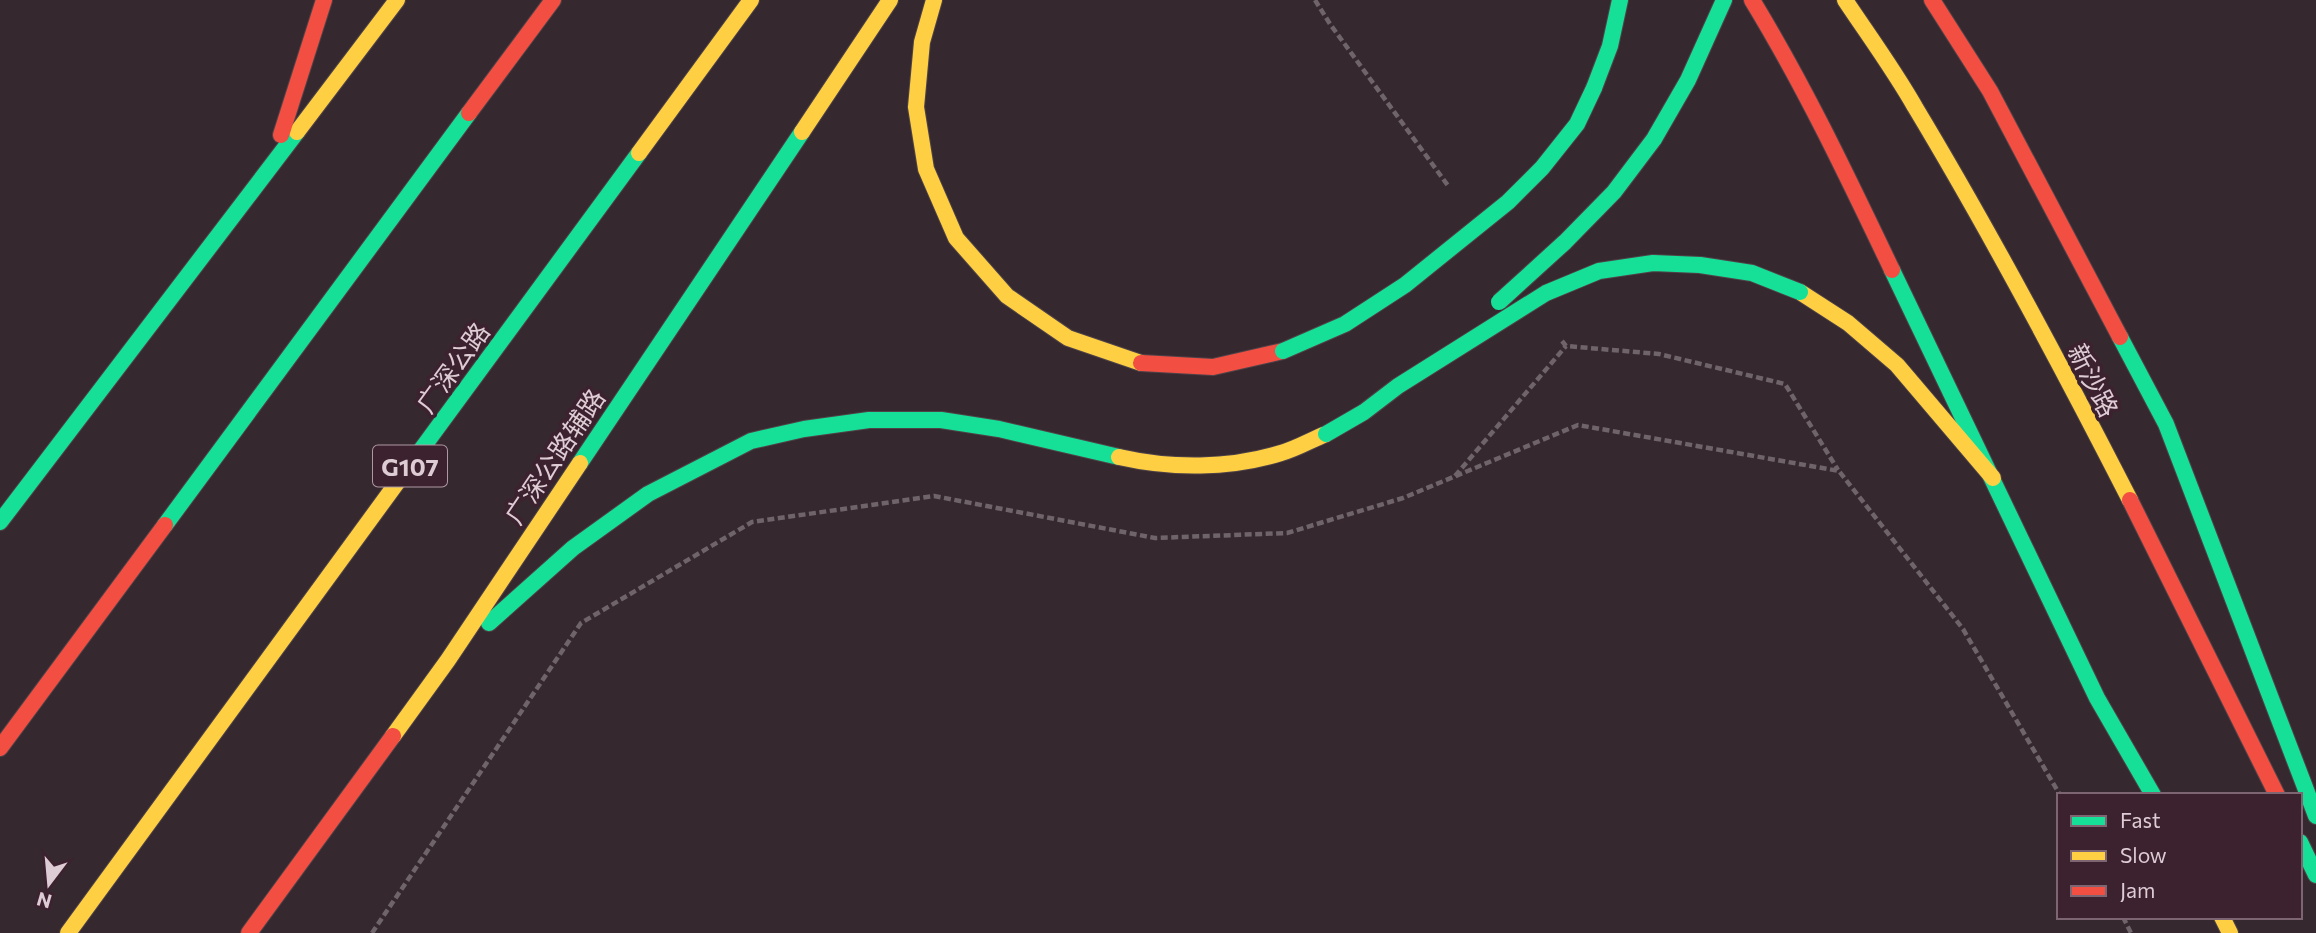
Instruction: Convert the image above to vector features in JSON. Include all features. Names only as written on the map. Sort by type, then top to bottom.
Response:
[{"type":"main road","points":[[270,167],[324,0]]},
{"type":"main road","points":[[0,522],[397,0]]},
{"type":"main road","points":[[0,748],[553,0]]},
{"type":"main road","name":"广深公路","points":[[68,933],[751,0]]},
{"type":"main road","name":"广深公路辅路","points":[[249,933],[448,660],[890,0]]},
{"type":"main road","points":[[934,0],[922,42],[915,107],[926,169],[956,238],[1007,296],[1068,338],[1138,363],[1213,368],[1283,351],[1345,324],[1405,285],[1508,202],[1542,168],[1577,124],[1610,46],[1620,0]]},
{"type":"main road","points":[[448,660],[573,548],[648,494],[751,441],[804,429],[869,420],[941,420],[1013,431],[1147,463],[1201,466],[1250,461],[1283,453],[1326,434],[1364,412],[1398,386],[1506,296],[1614,192],[1654,139],[1688,80],[1724,0]]},
{"type":"main road","points":[[1752,0],[1788,59],[1834,148],[2097,698],[2152,793]]},
{"type":"main road","name":"新沙路","points":[[1845,0],[1914,105],[2043,336],[2172,584],[2276,793]]},
{"type":"main road","points":[[1932,0],[1990,91],[2166,424],[2316,816]]},
{"type":"main road","points":[[1398,386],[1546,293],[1599,271],[1653,263],[1700,265],[1752,274],[1800,292],[1848,323],[1897,365],[1993,478]]},
{"type":"main road","points":[[2302,846],[2316,875]]},
{"type":"path","points":[[1315,0],[1329,24],[1421,148]]},
{"type":"path","points":[[1453,478],[1566,346],[1659,354],[1785,384],[1839,471],[1963,629],[2059,793]]},
{"type":"path","points":[[372,933],[581,623],[752,522],[934,496],[1155,538],[1287,533],[1403,498],[1578,425],[1839,471]]},
{"type":"traffic: fast","points":[[1594,88],[1610,46],[1620,0]]},
{"type":"traffic: fast","points":[[1654,139],[1688,80],[1724,0]]},
{"type":"traffic: fast","points":[[1283,351],[1345,324],[1405,285],[1508,202],[1542,168],[1577,124],[1594,88]]},
{"type":"traffic: fast","points":[[165,525],[469,113]]},
{"type":"traffic: fast","points":[[0,522],[297,132]]},
{"type":"traffic: fast","points":[[580,463],[802,132]]},
{"type":"traffic: fast","points":[[1499,302],[1565,242],[1614,192],[1654,139]]},
{"type":"traffic: fast","points":[[418,454],[639,153]]},
{"type":"traffic: fast","points":[[1326,434],[1546,293],[1599,271],[1653,263],[1700,265],[1752,273],[1800,292]]},
{"type":"traffic: fast","points":[[1892,270],[2097,698],[2152,793]]},
{"type":"traffic: fast","points":[[2120,337],[2166,424],[2316,816]]},
{"type":"traffic: fast","points":[[489,623],[573,548],[648,494],[751,441],[804,429],[869,420],[941,420],[999,429],[1119,457]]},
{"type":"traffic: fast","points":[[2302,846],[2316,875]]},
{"type":"traffic: slow","points":[[297,132],[397,0]]},
{"type":"traffic: slow","points":[[639,153],[751,0]]},
{"type":"traffic: slow","points":[[802,132],[890,0]]},
{"type":"traffic: slow","points":[[934,0],[922,42],[916,107],[926,169],[956,238],[1007,296],[1068,338],[1141,363]]},
{"type":"traffic: slow","points":[[1845,0],[1899,80],[1972,204],[2130,500]]},
{"type":"traffic: slow","points":[[1800,292],[1848,323],[1897,365],[1993,478]]},
{"type":"traffic: slow","points":[[1119,457],[1159,464],[1200,466],[1241,462],[1281,453],[1326,434]]},
{"type":"traffic: slow","points":[[68,933],[418,454]]},
{"type":"traffic: slow","points":[[393,736],[448,660],[580,463]]},
{"type":"traffic: slow","points":[[2223,919],[2230,933]]},
{"type":"traffic: jam","points":[[281,135],[324,0]]},
{"type":"traffic: jam","points":[[469,113],[553,0]]},
{"type":"traffic: jam","points":[[1752,0],[1808,99],[1892,270]]},
{"type":"traffic: jam","points":[[1932,0],[1990,91],[2120,337]]},
{"type":"traffic: jam","points":[[1141,363],[1213,367],[1283,351]]},
{"type":"traffic: jam","points":[[2130,500],[2276,793]]},
{"type":"traffic: jam","points":[[0,748],[165,525]]},
{"type":"traffic: jam","points":[[249,933],[393,736]]}]
